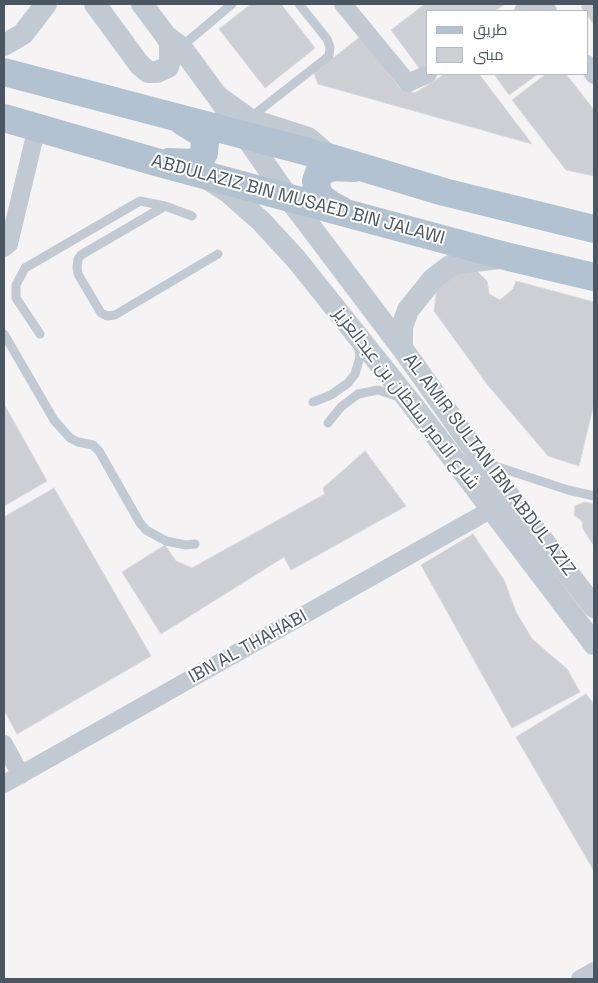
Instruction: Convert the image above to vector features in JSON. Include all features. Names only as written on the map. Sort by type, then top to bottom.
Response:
[{"type":"main road","points":[[4,72],[169,115],[247,127],[366,169],[444,192],[594,230]]},
{"type":"main road","points":[[156,162],[196,162],[204,153],[205,143],[203,134],[188,123],[169,115]]},
{"type":"main road","name":"ABDULAZIZ BIN MUSAED BIN JALAWI","points":[[4,118],[156,162],[509,257],[594,277]]},
{"type":"main road","points":[[350,214],[331,205],[318,195],[316,181],[319,172],[332,167],[366,169]]},
{"type":"street","points":[[4,45],[22,34],[46,4]]},
{"type":"street","points":[[95,4],[138,64],[148,72],[157,72],[168,67],[170,43],[174,42],[142,4]]},
{"type":"street","points":[[343,4],[408,82],[426,75]]},
{"type":"street","name":"AL AMIR SULTAN IBN ABDUL AZIZ","points":[[174,42],[218,96],[247,127],[288,197],[402,348],[483,462],[594,607]]},
{"type":"street","points":[[4,248],[9,244],[37,127]]},
{"type":"street","name":"شارع الامير سلطان بن عبدالعزيز","points":[[198,173],[228,192],[261,221],[296,259],[356,333],[594,644]]},
{"type":"street","points":[[296,259],[284,240],[282,233],[291,222],[302,225],[320,240]]},
{"type":"street","name":"AL AMIR SULTAN IBN ABDUL AZIZ","points":[[402,348],[402,327],[408,310],[433,279],[457,263],[509,257]]},
{"type":"street","name":"IBN AL THAHABI","points":[[4,784],[492,509]]},
{"type":"street","points":[[4,744],[21,774]]},
{"type":"street","points":[[580,979],[594,971]]},
{"type":"lane","points":[[174,42],[232,4]]},
{"type":"lane","points":[[247,127],[329,56],[330,47],[327,39],[299,4]]},
{"type":"lane","points":[[40,334],[16,298],[16,284],[25,268],[140,200],[165,206],[192,216]]},
{"type":"lane","points":[[165,206],[81,254],[78,259],[76,268],[78,274],[101,313],[107,316],[115,315],[218,254]]},
{"type":"lane","points":[[313,402],[331,395],[348,383],[355,374],[360,357],[356,333]]},
{"type":"lane","points":[[4,334],[54,420],[70,438],[93,445],[99,451],[140,523],[146,530],[166,541],[186,545],[195,544]]},
{"type":"lane","points":[[328,423],[341,407],[358,394],[368,391],[378,390],[410,403]]},
{"type":"lane","points":[[483,462],[568,490],[594,496]]},
{"type":"building","points":[[251,4],[281,4],[315,48],[265,88],[219,29]]},
{"type":"building","points":[[425,4],[505,4],[496,10],[426,10],[426,65],[420,69],[391,30]]},
{"type":"building","points":[[585,4],[594,4],[594,25],[588,16],[588,10],[583,10],[581,7]]},
{"type":"building","points":[[360,37],[400,88],[415,93],[443,75],[480,75],[532,144],[318,84],[314,73]]},
{"type":"building","points":[[495,75],[537,75],[509,95]]},
{"type":"building","points":[[545,75],[567,75],[594,110],[594,176],[566,170],[512,100]]},
{"type":"building","points":[[474,268],[487,281],[489,294],[500,300],[513,289],[516,281],[594,302],[594,403],[579,466],[548,456],[487,384],[434,311],[437,287],[458,271]]},
{"type":"building","points":[[4,404],[47,481],[4,506]]},
{"type":"building","points":[[365,451],[406,506],[291,570],[284,557],[161,634],[122,572],[165,545],[176,561],[192,568],[325,494],[323,488]]},
{"type":"building","points":[[54,488],[151,656],[17,734],[4,710],[4,517]]},
{"type":"building","points":[[585,502],[594,504],[594,546],[583,529],[582,521],[574,515],[575,506]]},
{"type":"building","points":[[473,534],[504,580],[516,612],[532,639],[567,669],[580,692],[512,728],[421,565]]},
{"type":"building","points":[[586,694],[594,704],[594,871],[516,737]]}]
